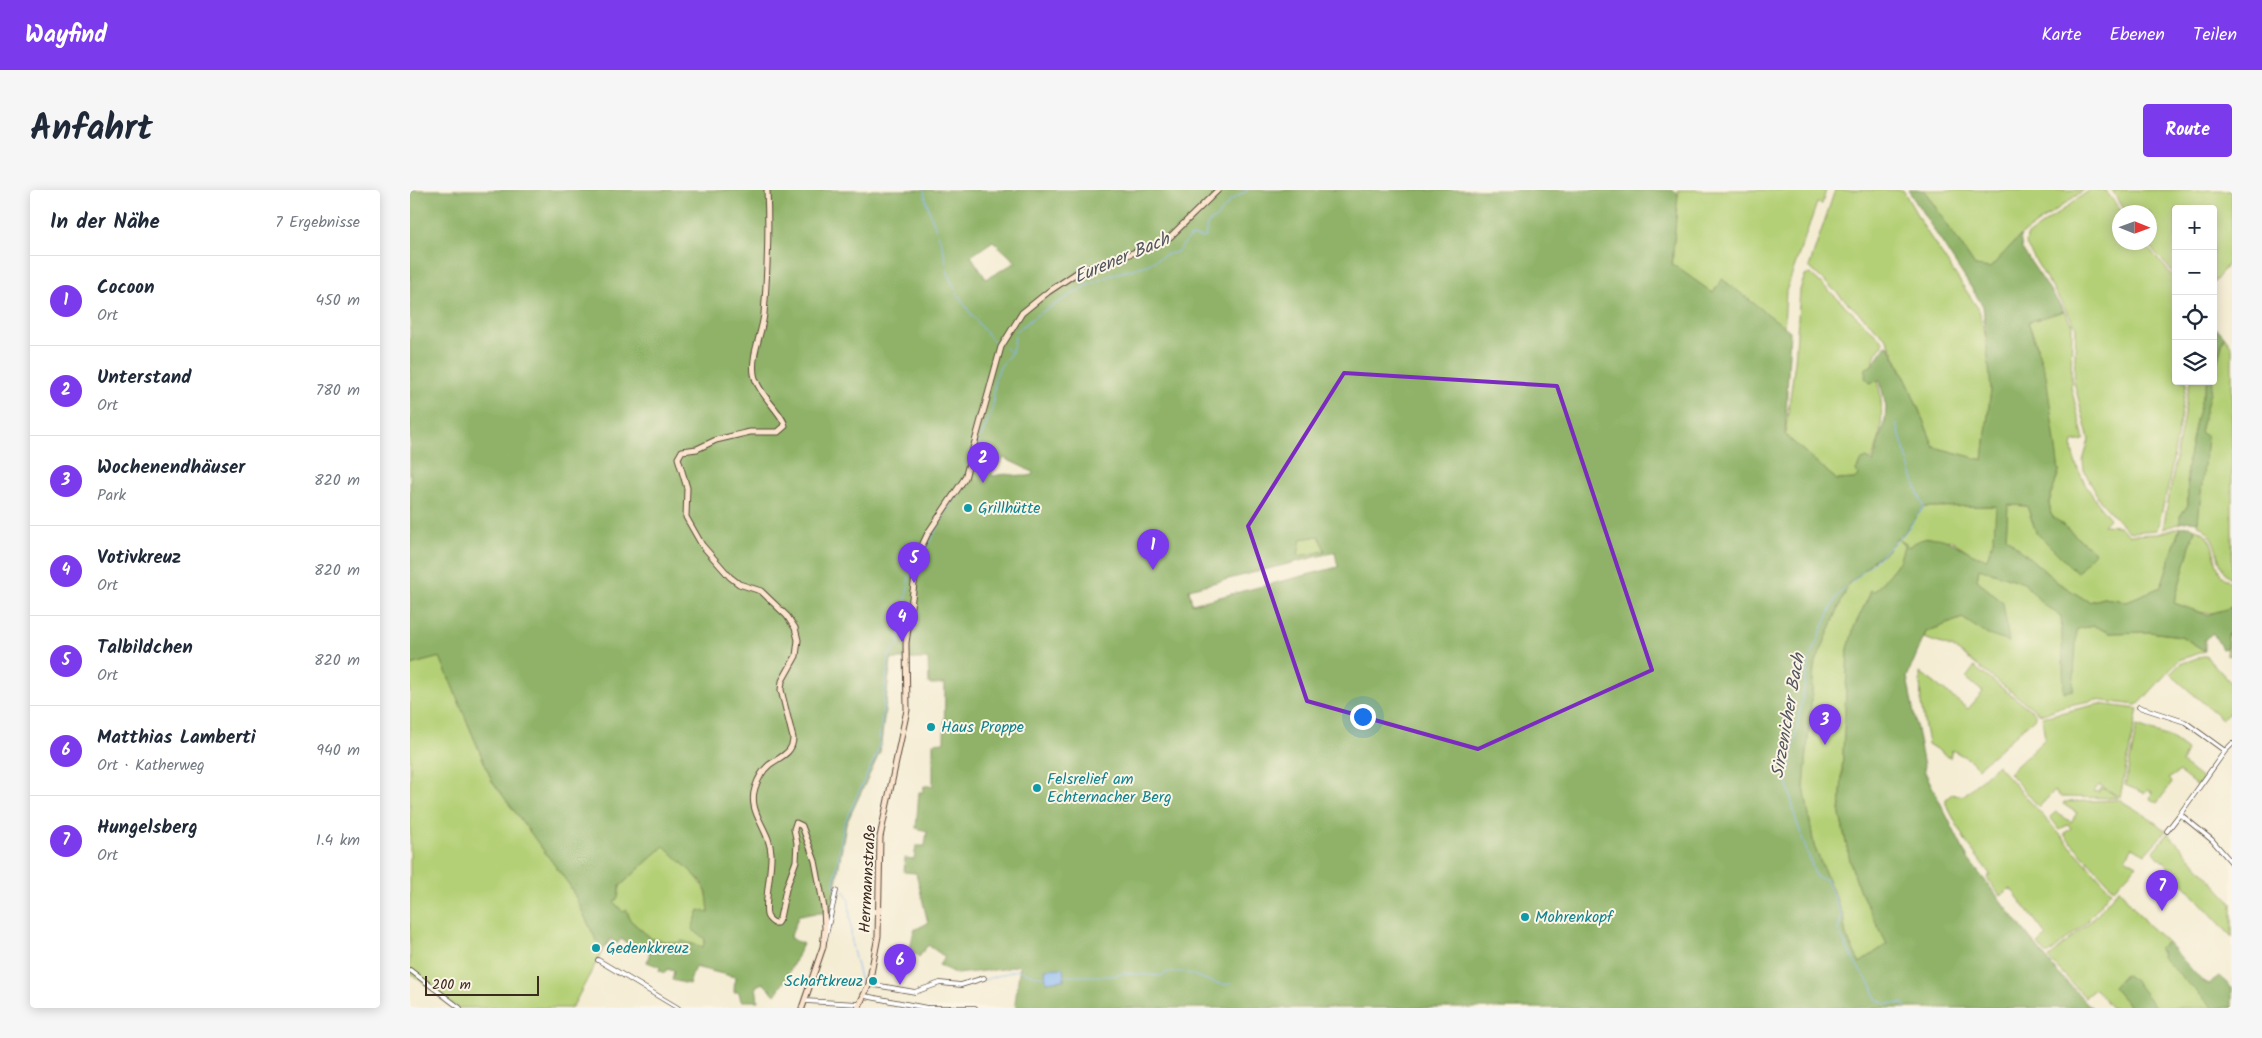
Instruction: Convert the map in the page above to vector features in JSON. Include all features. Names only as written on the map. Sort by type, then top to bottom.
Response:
[{"type":"street","points":[[767,190],[764,315],[754,364],[754,373],[758,385],[771,406],[784,421],[785,426],[778,432],[750,432],[716,440],[697,449],[682,451],[678,458],[687,488],[686,518],[702,545],[730,577],[739,584],[761,591],[787,616],[798,636],[796,656],[782,681],[781,690],[793,738],[793,746],[790,751],[769,764],[760,776],[755,786],[752,803],[771,850],[766,908],[770,920],[775,923],[780,918],[786,889],[796,861],[797,843],[794,829],[797,823],[802,826],[815,861],[824,908],[825,942]]},
{"type":"street","name":"Herrmannstraße","points":[[859,1006],[869,984],[879,931],[881,832],[907,710],[906,643],[918,554],[928,532],[965,478],[996,361],[1011,329],[1028,306],[1069,277],[1097,264],[1153,246],[1170,237],[1218,190]]},
{"type":"street","points":[[2139,707],[2185,722],[2225,751]]},
{"type":"street","points":[[2167,831],[2232,744]]},
{"type":"street","points":[[2180,814],[2212,840],[2232,863]]},
{"type":"street","points":[[802,1008],[825,942],[836,891]]},
{"type":"street","points":[[598,960],[678,1008]]},
{"type":"street","points":[[410,970],[460,1008]]},
{"type":"street","points":[[869,984],[887,985],[915,992],[940,983],[961,984],[984,978]]},
{"type":"street","points":[[865,996],[928,1008],[975,1008]]},
{"type":"street","points":[[805,1001],[859,1006]]},
{"type":"highlighted area","points":[[1344,373],[1557,386],[1652,670],[1478,749],[1307,701],[1248,526]]},
{"type":"green space","points":[[410,190],[1674,190],[1678,195],[1672,264],[1713,293],[1722,279],[1790,331],[1785,435],[1837,480],[1854,479],[1859,475],[1856,471],[1862,460],[1867,458],[1873,462],[1885,420],[1886,407],[1880,380],[1870,383],[1865,378],[1866,368],[1871,366],[1886,345],[1889,346],[1910,388],[1934,447],[1983,460],[1991,389],[1983,306],[1908,190],[1924,190],[1975,266],[1990,268],[2020,236],[2022,249],[2064,311],[2028,322],[2046,375],[2059,471],[2049,503],[2051,515],[2095,552],[2077,573],[2036,532],[2027,506],[2008,505],[2006,537],[2057,582],[2089,602],[2103,598],[2127,601],[2161,587],[2180,527],[2189,526],[2195,529],[2174,603],[2207,615],[2232,607],[2232,631],[2228,634],[2227,648],[2222,649],[2213,633],[2205,639],[2205,651],[2181,636],[2149,632],[2110,633],[2094,626],[2077,629],[2073,690],[2064,692],[2061,616],[2044,605],[2024,583],[1979,568],[1977,580],[2003,603],[2009,642],[1988,635],[1962,618],[1926,632],[1907,677],[1925,772],[1968,859],[2056,971],[2092,1008],[1016,1008],[1020,965],[1003,969],[956,974],[939,965],[945,957],[928,945],[919,957],[910,949],[914,930],[928,923],[916,873],[904,872],[905,858],[914,859],[916,846],[925,846],[927,831],[916,828],[919,792],[923,792],[924,786],[933,786],[933,743],[944,742],[945,684],[929,684],[928,659],[891,659],[880,752],[846,824],[831,912],[799,915],[790,938],[803,944],[786,979],[775,995],[763,983],[756,986],[758,1001],[741,1001],[739,992],[734,992],[735,977],[695,967],[689,984],[672,980],[674,971],[667,969],[665,973],[659,971],[660,967],[647,962],[650,952],[632,944],[630,949],[626,947],[627,943],[621,939],[617,944],[611,939],[604,948],[596,940],[570,886],[492,781],[440,657],[410,665]],"holes":[[[993,241],[1016,262],[986,279],[971,256]],[[1004,458],[1033,472],[1032,475],[1028,476],[1005,474],[994,476],[991,474]],[[1996,506],[1994,538],[1987,559],[1940,538],[1920,540],[1908,547],[1899,539],[1924,507]],[[1319,536],[1325,551],[1298,556],[1301,539]],[[1897,538],[1904,546],[1899,562],[1875,591],[1870,590],[1870,594],[1854,627],[1848,649],[1840,815],[1851,865],[1859,889],[1887,944],[1860,963],[1846,936],[1843,916],[1814,846],[1804,787],[1814,667],[1849,583],[1862,573],[1873,560],[1886,552]],[[1335,552],[1338,567],[1192,604],[1189,589]],[[664,846],[702,882],[707,893],[709,913],[699,910],[692,929],[705,939],[703,947],[682,941],[676,943],[652,939],[630,920],[627,910],[623,912],[614,902],[618,898],[620,886]]]},
{"type":"green space","points":[[1678,190],[1826,190],[1822,204],[1817,203],[1786,291],[1784,327],[1722,279],[1713,293],[1672,264]]},
{"type":"green space","points":[[1835,190],[1903,190],[1925,229],[1979,310],[1988,346],[1991,389],[1983,460],[1934,447],[1910,388],[1887,339],[1809,267]]},
{"type":"green space","points":[[1924,190],[2084,190],[2020,236],[1990,268],[1975,266]]},
{"type":"green space","points":[[2090,190],[2105,190],[2117,205],[2112,205],[2112,250],[2150,250],[2172,275],[2172,385],[2186,385],[2168,487],[2157,530],[2128,531],[2100,501],[2084,470],[2083,461],[2089,440],[2074,382],[2076,327],[2026,245],[2027,236]]},
{"type":"green space","points":[[2112,190],[2232,190],[2232,259],[2217,279],[2217,205],[2172,205],[2172,271],[2153,250],[2157,250],[2157,205],[2122,205]]},
{"type":"green space","points":[[1811,274],[1883,341],[1883,345],[1874,357],[1870,383],[1878,380],[1881,407],[1880,434],[1877,447],[1871,459],[1864,470],[1854,479],[1837,480],[1785,435],[1795,361],[1800,290],[1805,275]]},
{"type":"green space","points":[[2064,311],[2072,325],[2071,387],[2084,440],[2073,442],[2072,450],[2074,460],[2084,482],[2110,518],[2103,525],[2119,526],[2129,535],[2158,534],[2180,527],[2161,587],[2127,601],[2103,598],[2089,602],[2057,582],[2006,537],[2008,505],[2027,506],[2036,532],[2077,573],[2094,552],[2051,515],[2049,503],[2059,471],[2036,342],[2028,322]]},
{"type":"green space","points":[[2217,328],[2224,336],[2217,364]]},
{"type":"green space","points":[[2224,336],[2232,347],[2232,580],[2222,567],[2211,536],[2197,524],[2207,437],[2200,432],[2212,385],[2217,385],[2217,364]]},
{"type":"green space","points":[[2189,385],[2206,385],[2196,420],[2187,468],[2188,505],[2180,516],[2180,523],[2163,529]]},
{"type":"green space","points":[[2206,385],[2212,385],[2200,432],[2207,437],[2198,522],[2180,523],[2180,516],[2188,505],[2187,468],[2196,420]]},
{"type":"green space","points":[[1997,506],[1994,538],[1987,559],[1977,557],[1951,540],[1908,547],[1901,541],[1905,546],[1899,562],[1875,591],[1870,590],[1870,594],[1854,628],[1848,649],[1840,815],[1851,865],[1859,889],[1887,944],[1860,963],[1846,936],[1843,916],[1814,846],[1804,787],[1814,667],[1849,583],[1862,573],[1873,560],[1886,552],[1924,507]]},
{"type":"green space","points":[[2195,529],[2207,536],[2213,547],[2220,573],[2232,584],[2232,607],[2209,613],[2174,603]]},
{"type":"green space","points":[[1319,536],[1326,551],[1298,557],[1300,539]]},
{"type":"green space","points":[[1979,568],[2024,583],[2044,605],[2061,616],[2073,690],[2076,629],[2094,626],[2110,633],[2149,632],[2181,636],[2205,651],[2179,660],[2140,703],[2136,705],[2096,700],[2063,706],[2043,714],[2039,713],[1954,648],[1924,638],[1926,632],[1963,618],[1988,635],[2003,603],[1977,580]]},
{"type":"green space","points":[[2232,631],[2232,656],[2226,655],[2228,634]]},
{"type":"green space","points":[[2206,656],[2232,684],[2232,711],[2222,719],[2170,674],[2180,664]]},
{"type":"green space","points":[[440,657],[492,781],[570,886],[596,940],[604,948],[572,1008],[458,1008],[410,973],[410,665]]},
{"type":"green space","points":[[1974,667],[2035,713],[2036,717],[1978,768],[1969,759],[1952,750],[1950,758],[1928,744],[1921,704],[1920,672],[1968,709],[1983,692],[1966,678]]},
{"type":"green space","points":[[2099,704],[2138,709],[2120,797],[2106,789],[2118,798],[2061,797],[2054,791],[2039,807],[2009,773],[2045,739],[2042,717]],"holes":[[[2099,785],[2106,789],[2100,789],[2099,792],[2094,791]]]},
{"type":"green space","points":[[2137,726],[2169,737],[2187,750],[2182,763],[2203,779],[2197,786],[2179,772],[2168,779],[2172,783],[2157,803],[2150,799],[2152,792],[2147,790],[2144,793],[2125,785]]},
{"type":"green space","points":[[1997,765],[2111,891],[2084,925],[2049,954],[2046,954],[2038,944],[2047,936],[2012,890],[2009,889],[2000,896],[1987,878],[1990,874],[1966,842],[1946,804],[1946,799],[1952,794],[1963,796]]},
{"type":"green space","points":[[2120,800],[2148,817],[2166,831],[2145,854],[2133,847],[2125,858],[2137,865],[2114,889],[2065,836],[2065,833],[2071,828],[2068,824],[2060,830],[2050,817],[2056,812],[2071,822],[2077,813],[2063,804],[2064,802]]},
{"type":"green space","points":[[2168,833],[2232,903],[2232,937],[2153,851]]},
{"type":"green space","points":[[664,846],[695,875],[706,893],[709,902],[709,913],[699,910],[692,929],[705,939],[703,947],[682,941],[676,943],[652,939],[630,920],[627,910],[623,913],[614,902],[618,898],[620,886]]},
{"type":"green space","points":[[2119,889],[2147,924],[2167,942],[2158,949],[2179,974],[2213,1008],[2156,1008],[2113,987],[2131,1008],[2112,1008],[2095,989],[2085,997],[2049,959],[2091,921]]},
{"type":"green space","points":[[2167,942],[2201,980],[2208,984],[2219,976],[2232,988],[2232,1008],[2213,1008],[2162,957],[2163,953],[2158,949]]},
{"type":"green space","points":[[2125,974],[2135,981],[2156,1008],[2131,1008],[2113,987]]},
{"type":"water","points":[[1063,968],[1064,980],[1046,982],[1045,969]]},
{"type":"waterway","points":[[924,190],[929,211],[943,249],[950,279],[971,314],[997,344]]},
{"type":"waterway","name":"Eurener Bach","points":[[1015,332],[1037,315],[1086,286],[1115,274],[1147,265],[1165,255],[1177,252],[1191,236],[1205,238],[1207,224],[1216,218],[1231,200],[1248,190]]},
{"type":"waterway","name":"Eurener Bach","points":[[981,438],[993,407],[995,378],[1000,367],[1012,352],[1015,336]]},
{"type":"waterway","points":[[1005,348],[1011,352]]},
{"type":"waterway","name":"Sirzenicher Bach","points":[[1896,423],[1924,507],[1904,534],[1837,596],[1810,657],[1787,781],[1796,820],[1816,877],[1827,880],[1842,916],[1838,930],[1855,963],[1872,986],[1876,999],[1886,1004],[1903,1003],[1905,1008]]},
{"type":"waterway","name":"Eurener Bach","points":[[920,560],[952,501],[962,491],[979,441]]},
{"type":"waterway","name":"Eurener Bach","points":[[908,583],[911,570],[914,567]]},
{"type":"waterway","name":"Eurener Bach","points":[[863,990],[852,946],[849,900],[844,891],[836,889],[834,884],[844,824],[878,751],[889,655],[899,644],[908,586]]},
{"type":"waterway","points":[[984,980],[1017,970],[1036,976],[1045,976]]},
{"type":"waterway","points":[[1062,976],[1112,976],[1124,973],[1161,976],[1169,972],[1184,972]]},
{"type":"waterway","points":[[1186,973],[1214,983],[1231,984]]},
{"type":"place","name":"Unterstand","points":[[983,483]]},
{"type":"place","name":"Grillhütte","points":[[968,508]]},
{"type":"place","name":"Cocoon","points":[[1153,570]]},
{"type":"place","name":"Talbildchen","points":[[914,583]]},
{"type":"place","name":"Votivkreuz","points":[[902,642]]},
{"type":"place","name":"Haus Proppe","points":[[931,727]]},
{"type":"place","name":"Wochenendhäuser","points":[[1825,745]]},
{"type":"place","name":"Felsrelief am Echternacher Berg","points":[[1037,788]]},
{"type":"place","name":"Hungelsberg","points":[[2162,911]]},
{"type":"place","name":"Mohrenkopf","points":[[1525,917]]},
{"type":"place","name":"Gedenkkreuz","points":[[596,948]]},
{"type":"place","name":"Schaftkreuz","points":[[873,981]]},
{"type":"place","name":"Matthias Lamberti","points":[[900,985]]}]
